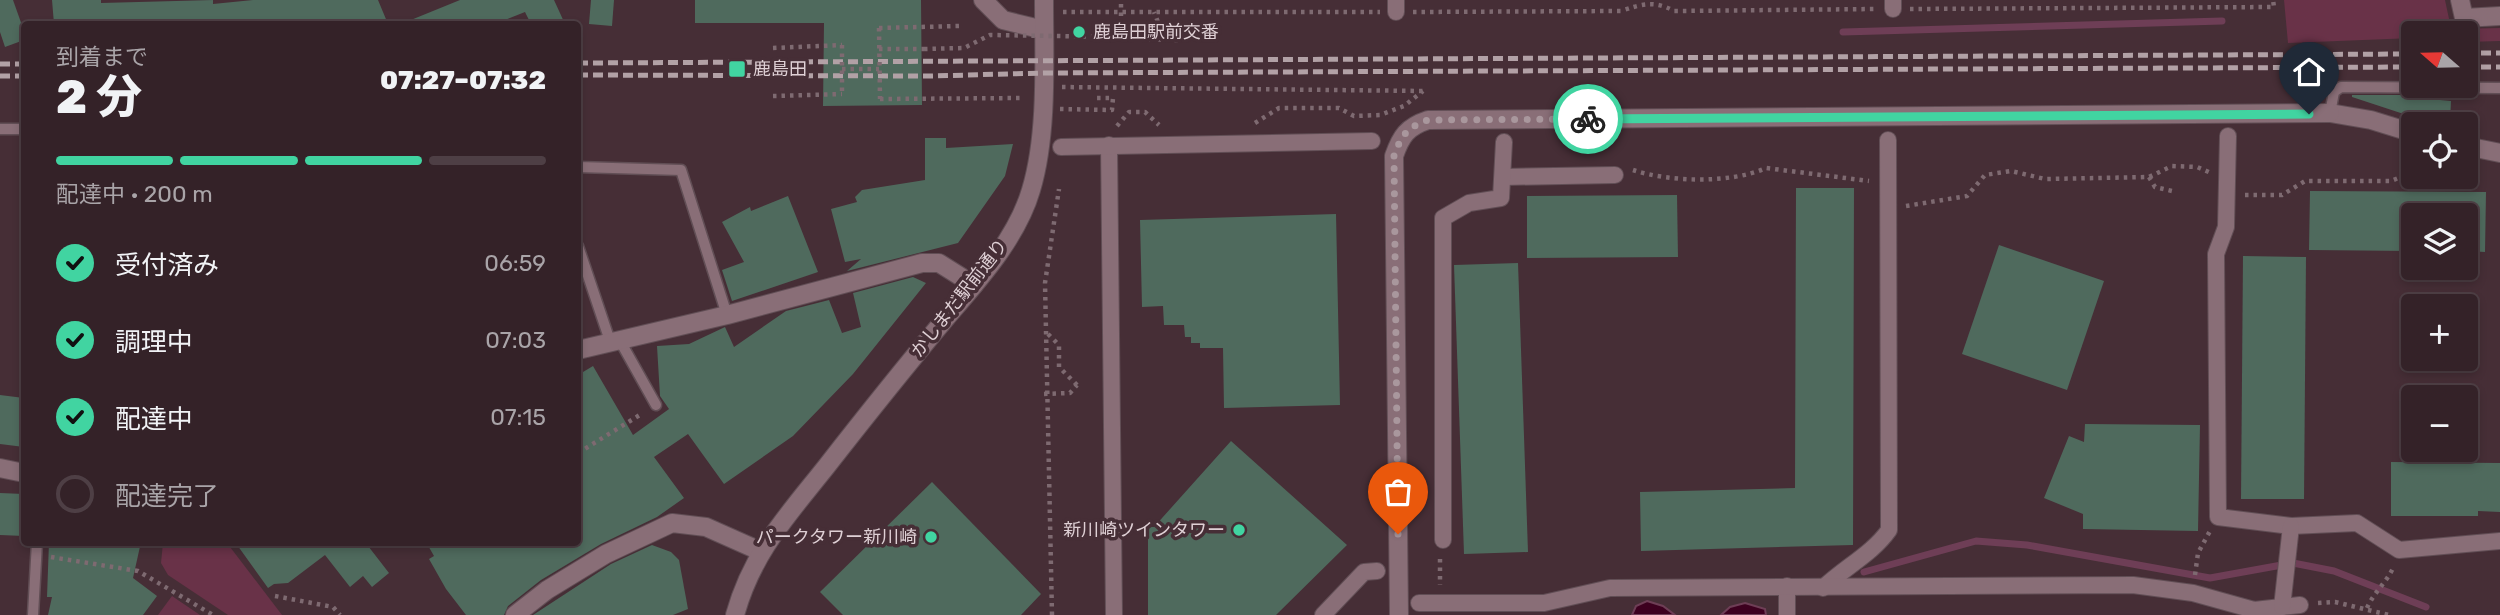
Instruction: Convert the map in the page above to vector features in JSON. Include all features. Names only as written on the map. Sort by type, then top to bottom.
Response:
[{"type":"street","points":[[983,0],[1003,20],[1044,30]]},
{"type":"street","name":"かしまだ駅前通り","points":[[735,615],[742,590],[760,551],[887,389],[974,285],[1011,232],[1032,188],[1040,145],[1044,0]]},
{"type":"street","points":[[2460,0],[2464,18],[2500,16]]},
{"type":"street","points":[[1399,615],[1394,156],[1402,135],[1413,125],[1428,120],[2330,113],[2371,120],[2401,129]]},
{"type":"street","points":[[2228,136],[2226,227],[2216,254],[2218,517],[2291,526],[2357,523],[2399,550],[2500,541]]},
{"type":"street","points":[[1824,588],[1845,567],[1877,546],[1889,530],[1888,140]]},
{"type":"street","points":[[1061,148],[1372,141]]},
{"type":"street","points":[[1443,540],[1443,218],[1469,204],[1502,198],[1504,142]]},
{"type":"street","points":[[1109,145],[1114,615]]},
{"type":"street","points":[[2478,148],[2500,153]]},
{"type":"street","points":[[1503,177],[1615,175]]},
{"type":"street","points":[[581,349],[727,315],[922,263],[939,263],[974,285]]},
{"type":"street","points":[[0,468],[21,472]]},
{"type":"street","points":[[515,615],[547,590],[606,554],[672,523],[706,527],[760,551]]},
{"type":"street","points":[[2282,607],[2291,526]]},
{"type":"street","points":[[1323,615],[1364,572],[1377,571]]},
{"type":"street","points":[[1419,603],[1544,603],[1610,589],[2133,585],[2193,593],[2232,610],[2300,605]]},
{"type":"street","points":[[1787,586],[1787,615]]},
{"type":"lane","points":[[2330,113],[2334,92],[2340,87],[2500,88]]},
{"type":"lane","points":[[0,129],[21,130]]},
{"type":"lane","points":[[581,167],[681,170],[727,315]]},
{"type":"lane","points":[[581,254],[614,340],[656,405]]},
{"type":"lane","points":[[33,615],[37,546]]},
{"type":"path","points":[[879,50],[964,48],[990,35],[1121,37],[1121,0]]},
{"type":"path","points":[[1059,12],[1396,6],[1621,11],[1648,1],[1660,2],[1674,11],[1893,5],[2274,7],[2273,0]]},
{"type":"path","points":[[1132,40],[1179,40],[1180,28],[1160,27],[1154,12]]},
{"type":"path","points":[[959,26],[879,28],[880,99],[1024,98]]},
{"type":"path","points":[[772,96],[842,94],[842,45],[773,48]]},
{"type":"path","points":[[842,69],[879,69]]},
{"type":"path","points":[[1058,87],[1423,90],[1404,106],[1380,115],[1354,116],[1339,108],[1279,108],[1247,129]]},
{"type":"path","points":[[1059,109],[1112,110],[1113,98],[1093,98]]},
{"type":"path","points":[[1105,126],[1117,126],[1129,112],[1146,112],[1166,131]]},
{"type":"path","points":[[1888,207],[1922,206],[1967,196],[1985,175],[2011,171],[2045,179],[2067,179],[2148,177],[2172,166],[2197,167],[2226,188],[2282,195],[2305,181],[2391,181],[2401,177]]},
{"type":"path","points":[[1649,175],[1693,177],[1755,173],[1766,168],[1888,183]]},
{"type":"path","points":[[2148,177],[2155,187],[2172,191]]},
{"type":"path","points":[[1052,615],[1045,283],[1059,189]]},
{"type":"path","points":[[1044,394],[1070,393],[1077,385],[1059,367],[1059,345],[1047,334]]},
{"type":"path","points":[[581,451],[656,405]]},
{"type":"path","points":[[2196,566],[2198,553],[2218,517]]},
{"type":"path","points":[[1441,603],[1440,550],[1443,540]]},
{"type":"path","points":[[2367,608],[2373,594],[2388,581],[2399,550]]},
{"type":"path","points":[[36,555],[138,571],[214,615]]},
{"type":"path","points":[[275,596],[333,607],[340,615]]},
{"type":"path","points":[[2300,605],[2335,602],[2389,615]]},
{"type":"shaded area","points":[[2284,0],[2445,0],[2449,21],[2401,21],[2401,38],[2288,43]]},
{"type":"shaded area","points":[[2500,28],[2500,41],[2478,42],[2478,29]]},
{"type":"shaded area","points":[[163,546],[229,546],[282,615],[228,615],[168,575],[161,563]]},
{"type":"shaded area","points":[[172,596],[200,615],[158,615]]},
{"type":"shaded area","points":[[1647,601],[1663,606],[1675,615],[1632,615],[1636,606]]},
{"type":"shaded area","points":[[1745,603],[1765,609],[1766,615],[1721,615],[1730,607]]},
{"type":"building","points":[[0,0],[13,0],[21,23],[21,41],[5,47],[0,32]]},
{"type":"building","points":[[52,0],[101,0],[101,3],[213,0],[213,4],[253,0],[378,0],[387,21],[54,21]]},
{"type":"building","points":[[460,0],[554,0],[564,21],[530,21],[525,12],[502,21],[408,21]]},
{"type":"building","points":[[591,0],[614,0],[612,26],[589,24]]},
{"type":"building","name":"鹿島田","points":[[695,0],[921,0],[922,105],[823,106],[824,23],[695,23]]},
{"type":"building","points":[[2401,95],[2401,98],[2440,98],[2451,101],[2450,112],[2401,113],[2352,97]]},
{"type":"building","points":[[925,138],[946,138],[946,148],[1013,144],[1005,176],[958,243],[847,271],[861,259],[845,262],[831,209],[857,202],[855,197],[862,190],[925,180]]},
{"type":"building","points":[[1796,188],[1854,188],[1853,545],[1641,551],[1640,492],[1795,488]]},
{"type":"building","points":[[2310,191],[2486,192],[2485,252],[2478,252],[2478,203],[2401,203],[2401,251],[2309,250]]},
{"type":"building","points":[[1677,195],[1678,257],[1527,258],[1527,196]]},
{"type":"building","points":[[788,196],[818,272],[732,301],[722,270],[744,262],[722,222],[750,207],[751,211]]},
{"type":"building","points":[[1336,214],[1340,405],[1224,408],[1223,348],[1200,348],[1200,343],[1191,343],[1191,337],[1185,337],[1184,325],[1164,325],[1163,306],[1142,307],[1140,220]]},
{"type":"building","points":[[1999,245],[2104,281],[2067,390],[1962,354]]},
{"type":"building","points":[[2243,256],[2306,257],[2304,499],[2241,499]]},
{"type":"building","points":[[1518,263],[1528,552],[1464,554],[1454,265]]},
{"type":"building","points":[[913,277],[926,283],[853,374],[793,436],[724,484],[688,434],[654,457],[684,498],[657,517],[601,544],[541,580],[508,606],[504,615],[466,615],[446,589],[429,559],[434,556],[428,546],[581,546],[581,373],[593,366],[633,435],[669,409],[660,396],[657,346],[689,344],[725,327],[734,347],[786,311],[829,300],[842,333],[861,327],[853,293]]},
{"type":"building","points":[[0,395],[21,398],[21,447],[0,444]]},
{"type":"building","points":[[2085,424],[2200,425],[2198,531],[2083,529],[2083,514],[2044,498],[2069,436],[2084,442]]},
{"type":"building","name":"新川崎ツインタワー","points":[[1231,441],[1347,545],[1276,615],[1148,615],[1148,527],[1154,527]]},
{"type":"building","points":[[2391,462],[2500,463],[2500,512],[2478,511],[2478,516],[2391,516]]},
{"type":"building","name":"パークタワー新川崎","points":[[932,482],[1041,594],[1021,615],[843,615],[820,592]]},
{"type":"building","points":[[0,493],[21,494],[21,536],[0,535]]},
{"type":"building","points":[[652,545],[671,552],[679,560],[688,609],[673,615],[533,615],[611,564]]},
{"type":"building","points":[[49,546],[140,546],[133,578],[157,596],[143,615],[48,615],[52,597],[47,597]]},
{"type":"building","points":[[238,546],[368,546],[389,573],[372,587],[363,576],[350,587],[325,555],[288,583],[274,584],[268,588]]},
{"type":"waterway","points":[[1843,32],[2222,21]]},
{"type":"waterway","points":[[1864,572],[1976,541],[2027,545],[2210,578],[2293,563],[2334,571],[2426,607]]},
{"type":"railway","points":[[2478,53],[2500,53]]},
{"type":"railway","points":[[581,63],[2401,54]]},
{"type":"railway","points":[[0,64],[21,64]]},
{"type":"railway","points":[[581,75],[931,76],[1043,73],[2401,67]]},
{"type":"railway","points":[[2478,67],[2500,67]]},
{"type":"railway","points":[[0,76],[21,76]]},
{"type":"way so far","points":[[1398,534],[1394,156],[1402,135],[1413,125],[1428,120],[1588,119]]},
{"type":"place","name":"鹿島田駅前交番","points":[[1079,32]]},
{"type":"place","name":"鹿島田","points":[[737,69]]},
{"type":"place","name":"新川崎ツインタワー","points":[[1239,530]]},
{"type":"place","name":"パークタワー新川崎","points":[[931,537]]},
{"type":"route","points":[[1588,119],[2309,114]]}]
